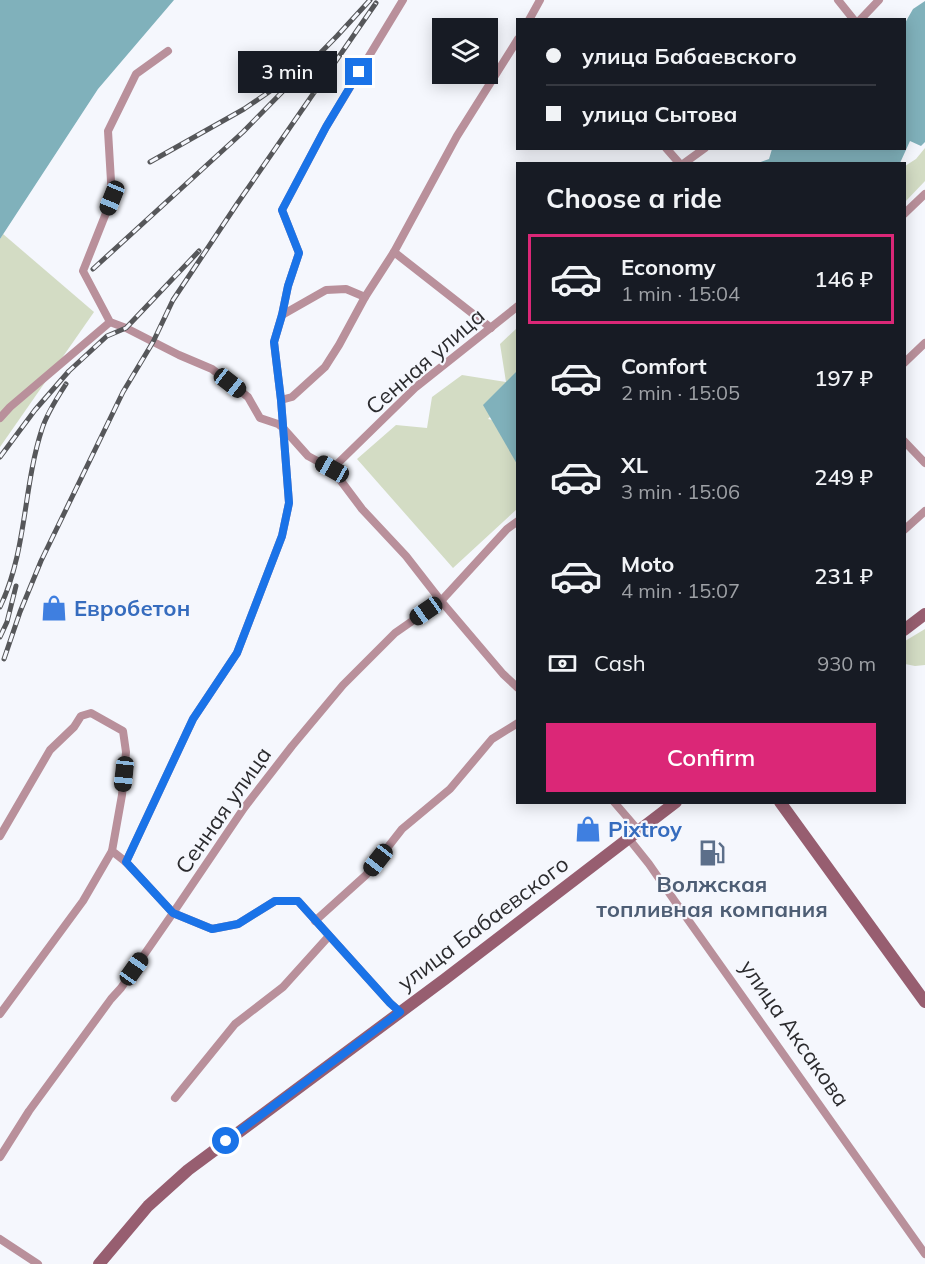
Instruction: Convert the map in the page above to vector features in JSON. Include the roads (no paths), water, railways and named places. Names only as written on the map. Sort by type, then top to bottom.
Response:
[{"type":"main road","points":[[906,628],[925,614]]},
{"type":"main road","name":"улица Бабаевского","points":[[99,1264],[148,1206],[188,1170],[673,804]]},
{"type":"main road","points":[[781,804],[925,1002]]},
{"type":"street","points":[[126,862],[193,719],[237,653],[282,536],[289,503],[274,342],[299,253],[282,210],[326,127],[403,0]]},
{"type":"street","points":[[530,18],[540,0]]},
{"type":"street","points":[[838,0],[852,18]]},
{"type":"street","points":[[862,18],[879,0]]},
{"type":"street","points":[[281,400],[292,397],[325,368],[364,297],[394,252],[457,136],[516,42]]},
{"type":"street","points":[[168,51],[136,74],[108,131],[112,198],[83,271],[110,322],[212,369],[248,397],[260,418],[283,428],[308,456],[332,469],[362,509],[406,556],[441,601],[516,686]]},
{"type":"street","points":[[668,150],[679,162]]},
{"type":"street","points":[[684,162],[702,150]]},
{"type":"street","points":[[906,212],[925,194]]},
{"type":"street","points":[[394,252],[491,328]]},
{"type":"street","points":[[282,315],[327,290],[346,289],[364,297]]},
{"type":"street","name":"Сенная улица","points":[[332,469],[416,387],[516,308]]},
{"type":"street","points":[[0,418],[110,322]]},
{"type":"street","points":[[906,361],[925,343]]},
{"type":"street","points":[[906,443],[925,463]]},
{"type":"street","points":[[906,528],[925,511]]},
{"type":"street","name":"Сенная улица","points":[[0,1156],[29,1111],[121,988],[244,808],[291,746],[343,685],[395,633],[441,601],[507,529],[516,522]]},
{"type":"street","points":[[0,836],[50,750],[74,727],[81,716],[91,713],[123,731],[126,752],[122,795],[112,851],[83,901],[0,1014]]},
{"type":"street","points":[[315,921],[366,875],[402,829],[450,789],[492,739],[516,724]]},
{"type":"street","points":[[616,804],[639,831]]},
{"type":"street","name":"улица Аксакова","points":[[629,839],[925,1254]]},
{"type":"street","points":[[112,851],[126,862],[173,913],[212,929],[238,924],[275,901],[298,901],[400,1012]]},
{"type":"street","points":[[175,1098],[235,1024],[284,987],[329,936]]},
{"type":"street","points":[[0,1239],[38,1264]]},
{"type":"water","points":[[0,0],[174,0],[98,89],[0,239]]},
{"type":"water","points":[[925,1],[925,142],[921,146],[910,141],[906,150],[906,21],[913,9]]},
{"type":"water","points":[[772,150],[906,150],[900,162],[761,162],[769,159]]},
{"type":"water","points":[[516,372],[516,462],[483,405]]},
{"type":"railway","points":[[93,269],[243,132],[370,0]]},
{"type":"railway","points":[[4,659],[41,561],[123,392],[153,342],[173,300],[376,3]]},
{"type":"railway","points":[[150,162],[244,109],[282,83]]},
{"type":"railway","points":[[0,457],[35,410],[69,371],[107,336],[126,328],[199,251]]},
{"type":"railway","points":[[0,607],[15,564],[31,473],[42,429],[49,411],[66,384]]},
{"type":"railway","points":[[0,637],[7,622],[16,586]]},
{"type":"place","name":"Евробетон","points":[[54,608]]},
{"type":"place","name":"Pixtroy","points":[[588,829]]},
{"type":"place","name":"Волжская топливная компания","points":[[712,853]]}]
